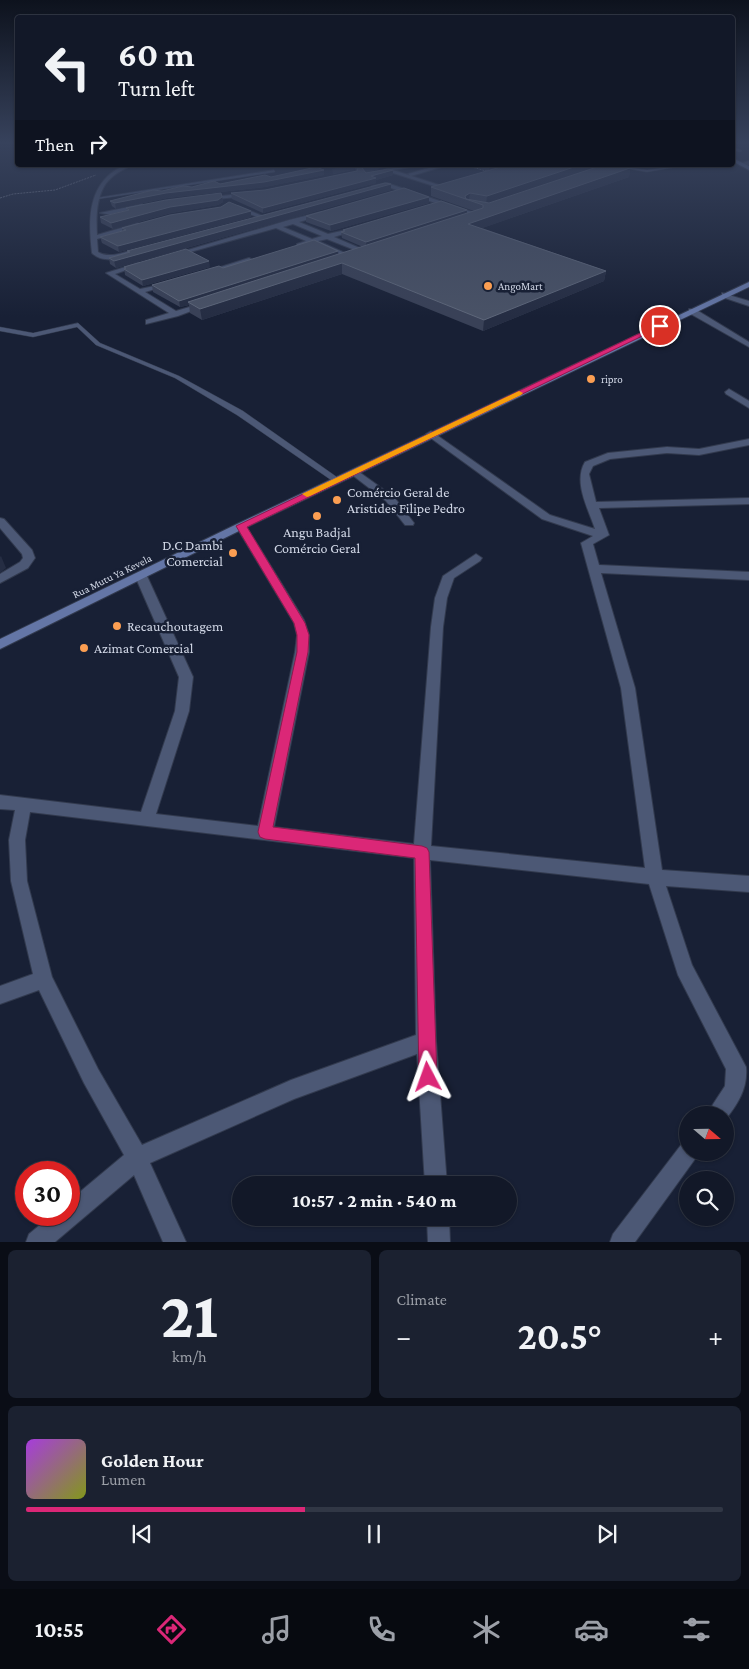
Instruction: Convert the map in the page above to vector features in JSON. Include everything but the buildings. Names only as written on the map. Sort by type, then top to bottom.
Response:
[{"type":"main road","name":"Rua Mutu Ya Kevela","points":[[0,644],[431,434],[749,284]]},
{"type":"street","points":[[97,201],[92,238],[95,252],[100,257],[119,256],[138,251]]},
{"type":"street","points":[[227,201],[228,203],[278,226],[352,258]]},
{"type":"street","points":[[435,201],[479,216],[470,220]]},
{"type":"street","points":[[455,201],[483,210]]},
{"type":"street","points":[[431,206],[441,203]]},
{"type":"street","points":[[103,213],[114,213],[151,205]]},
{"type":"street","points":[[166,257],[330,212]]},
{"type":"street","points":[[249,221],[262,217]]},
{"type":"street","points":[[279,217],[367,253]]},
{"type":"street","points":[[92,238],[144,224]]},
{"type":"street","points":[[295,247],[366,226]]},
{"type":"street","points":[[343,261],[377,250]]},
{"type":"street","points":[[203,274],[258,257]]},
{"type":"street","points":[[148,262],[109,273],[175,314]]},
{"type":"street","points":[[138,292],[175,282]]},
{"type":"street","points":[[726,294],[749,304]]},
{"type":"street","points":[[149,322],[213,302]]},
{"type":"street","points":[[692,311],[749,345]]},
{"type":"street","points":[[729,392],[749,405]]},
{"type":"street","points":[[431,434],[546,517],[603,535]]},
{"type":"street","points":[[603,535],[586,487],[585,469],[589,464],[608,456],[666,450],[699,452],[749,442]]},
{"type":"street","points":[[354,472],[390,499],[409,524]]},
{"type":"street","points":[[593,505],[749,501]]},
{"type":"street","points":[[0,521],[28,553],[29,558],[24,565],[0,579]]},
{"type":"street","points":[[241,526],[300,623],[303,635],[302,652],[265,832]]},
{"type":"street","points":[[603,535],[587,543],[628,688],[655,877],[684,969],[736,1067],[738,1081],[733,1093],[723,1106]]},
{"type":"street","points":[[435,1176],[426,1040],[422,852],[437,627],[441,598],[449,576],[476,558]]},
{"type":"street","points":[[594,568],[749,576]]},
{"type":"street","points":[[141,576],[186,677],[182,711],[146,820]]},
{"type":"street","points":[[0,802],[422,852],[655,877],[749,884]]},
{"type":"street","points":[[24,804],[17,840],[20,882],[43,978],[91,1076],[137,1158],[175,1242]]},
{"type":"street","points":[[0,995],[43,978]]},
{"type":"street","points":[[37,1242],[137,1158],[292,1090],[426,1040]]},
{"type":"street","points":[[621,1242],[681,1161]]},
{"type":"street","points":[[439,1226],[440,1242]]},
{"type":"lane","points":[[0,329],[33,335],[78,326],[98,344],[177,377],[240,413],[337,480]]},
{"type":"slow traffic","points":[[307,494],[519,393]]},
{"type":"place","name":"AngoMart","points":[[488,286]]},
{"type":"place","name":"ripro","points":[[591,379]]},
{"type":"place","name":"Comércio Geral de Aristides Filipe Pedro","points":[[337,500]]},
{"type":"place","name":"Angu Badjal Comércio Geral","points":[[317,516]]},
{"type":"place","name":"D.C Dambi Comercial","points":[[233,553]]},
{"type":"place","name":"Recauchoutagem","points":[[117,626]]},
{"type":"place","name":"Azimat Comercial","points":[[84,648]]},
{"type":"route","points":[[428,1077],[422,852],[265,832],[302,652],[303,635],[300,623],[241,526],[660,326]]}]
